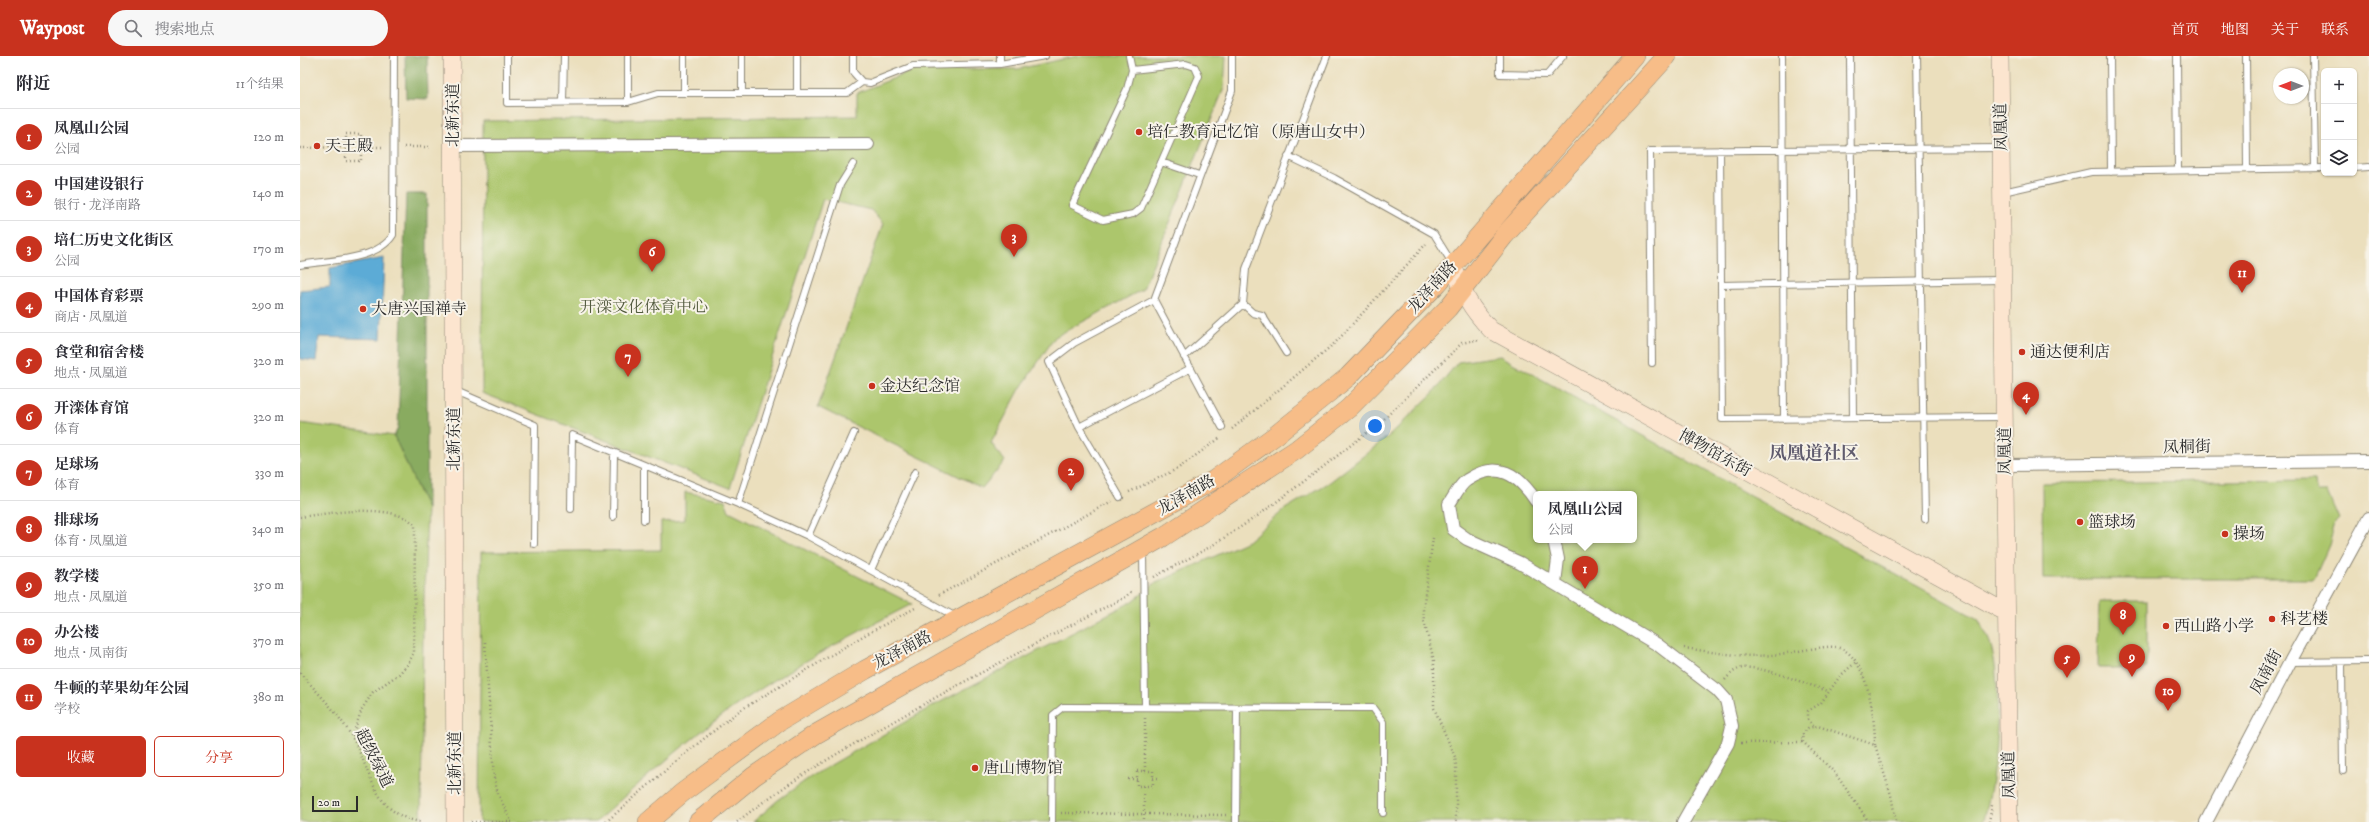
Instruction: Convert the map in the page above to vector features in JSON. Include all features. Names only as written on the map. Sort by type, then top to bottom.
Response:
[{"type":"main road","name":"龙泽南路","points":[[648,822],[682,793],[780,721],[865,670],[1214,480],[1276,435],[1348,377],[1453,265],[1635,56]]},
{"type":"main road","name":"龙泽南路","points":[[698,822],[754,776],[816,734],[1143,548],[1250,482],[1296,450],[1349,408],[1448,308],[1461,288],[1504,236],[1667,56]]},
{"type":"street","name":"北新东道","points":[[452,56],[455,822]]},
{"type":"street","name":"凤凰道","points":[[2000,56],[2009,822]]},
{"type":"street","points":[[453,146],[868,144]]},
{"type":"street","name":"博物馆东街","points":[[1453,265],[1461,288],[1473,312],[1491,330],[2007,613]]},
{"type":"street","name":"凤桐街","points":[[2005,465],[2369,460]]},
{"type":"street","points":[[1533,497],[1514,475],[1493,469],[1466,480],[1449,504],[1453,528],[1467,538],[1520,563],[1658,644],[1717,690],[1726,700],[1732,726],[1728,743],[1683,822]]},
{"type":"street","name":"凤南街","points":[[2206,822],[2290,662],[2368,522]]},
{"type":"street","points":[[1555,543],[1558,559],[1555,583]]},
{"type":"lane","points":[[300,265],[369,254],[388,243],[393,235],[394,56]]},
{"type":"lane","points":[[507,56],[507,103],[628,102],[658,93],[684,92],[847,93],[862,82]]},
{"type":"lane","points":[[563,102],[564,56]]},
{"type":"lane","points":[[628,56],[628,102]]},
{"type":"lane","points":[[684,56],[684,92]]},
{"type":"lane","points":[[742,56],[742,93]]},
{"type":"lane","points":[[797,56],[797,93]]},
{"type":"lane","points":[[853,56],[853,72],[862,82],[870,83],[914,66],[1000,64],[1045,56]]},
{"type":"lane","points":[[1000,56],[1000,64]]},
{"type":"lane","points":[[1129,56],[1132,70],[1127,89],[1072,206],[1104,220],[1133,214],[1141,208],[1199,76],[1195,67],[1186,64],[1132,70]]},
{"type":"lane","points":[[1120,497],[1079,427],[1049,362],[1074,343],[1154,300],[1199,175],[1232,91],[1232,56]]},
{"type":"lane","points":[[1184,357],[1243,304],[1246,269],[1288,156],[1328,56]]},
{"type":"lane","points":[[1500,56],[1500,74],[1547,75],[1563,56]]},
{"type":"lane","points":[[1782,56],[1784,419]]},
{"type":"lane","points":[[1850,56],[1853,418]]},
{"type":"lane","points":[[1917,56],[1925,519]]},
{"type":"lane","points":[[2110,56],[2111,172]]},
{"type":"lane","points":[[2177,56],[2178,170]]},
{"type":"lane","points":[[2246,56],[2247,168]]},
{"type":"lane","points":[[2314,56],[2315,168]]},
{"type":"lane","points":[[1652,363],[1650,151],[2001,148]]},
{"type":"lane","points":[[1720,150],[1722,419],[2004,417]]},
{"type":"lane","points":[[1288,156],[1334,178],[1434,234],[1453,265]]},
{"type":"lane","points":[[1161,162],[1199,175]]},
{"type":"lane","points":[[738,504],[840,186],[853,164]]},
{"type":"lane","points":[[2002,192],[2091,172],[2247,168],[2321,168]]},
{"type":"lane","points":[[2357,168],[2369,168]]},
{"type":"lane","points":[[1721,285],[2003,280]]},
{"type":"lane","points":[[1154,300],[1222,427]]},
{"type":"lane","points":[[1243,304],[1253,313],[1262,315],[1286,353]]},
{"type":"lane","points":[[1079,427],[1191,368]]},
{"type":"lane","points":[[454,390],[535,426],[534,544]]},
{"type":"lane","points":[[808,536],[854,433]]},
{"type":"lane","points":[[571,509],[572,436],[738,504],[808,536],[959,619]]},
{"type":"lane","points":[[613,517],[614,453]]},
{"type":"lane","points":[[644,466],[644,520]]},
{"type":"lane","points":[[871,570],[915,472]]},
{"type":"lane","points":[[1143,548],[1145,706]]},
{"type":"lane","points":[[2290,662],[2369,661]]},
{"type":"lane","points":[[2342,662],[2344,770]]},
{"type":"lane","points":[[1052,822],[1053,715],[1063,707],[1145,706],[1236,708],[1373,708],[1383,722],[1384,813]]},
{"type":"lane","points":[[1236,708],[1236,822]]},
{"type":"path","points":[[346,134],[361,134],[361,161],[346,161],[346,147],[346,134]]},
{"type":"path","points":[[300,148],[346,147]]},
{"type":"path","points":[[1231,429],[1336,342],[1426,244]]},
{"type":"path","points":[[737,822],[763,802],[826,760],[928,701],[1124,597],[1144,582],[1210,547],[1259,515],[1384,420],[1462,343],[1476,340],[1483,343]]},
{"type":"path","points":[[606,822],[681,757],[739,711],[863,636],[1120,497],[1177,469],[1225,434]]},
{"type":"path","points":[[300,517],[358,510],[408,517],[415,525],[414,652],[408,664],[399,674],[372,692],[362,709],[352,737]]},
{"type":"path","points":[[1433,538],[1423,609],[1434,661],[1434,708],[1455,757],[1456,822]]},
{"type":"path","points":[[464,822],[513,821],[498,794],[494,778],[485,642]]},
{"type":"path","points":[[1658,644],[1738,655],[1771,656],[1835,647],[1848,652],[1863,673],[1875,725],[1875,745],[1891,795],[1896,822]]},
{"type":"path","points":[[1856,662],[1840,676],[1821,703],[1808,711],[1808,719],[1813,726],[1875,745]]},
{"type":"path","points":[[1717,690],[1731,673],[1742,668],[1758,669],[1828,691]]},
{"type":"path","name":"超级绿道","points":[[300,673],[352,737],[375,792],[394,812],[412,820],[421,822]]},
{"type":"path","points":[[1145,706],[1145,770]]},
{"type":"path","points":[[1813,726],[1802,735],[1803,742],[1835,774],[1869,822]]},
{"type":"path","points":[[1728,743],[1803,742]]},
{"type":"path","points":[[1137,770],[1145,770],[1153,771],[1153,786],[1137,786],[1137,770]]},
{"type":"path","points":[[1153,778],[1161,778]]},
{"type":"path","points":[[1128,779],[1137,779]]},
{"type":"path","points":[[1144,786],[1144,822]]},
{"type":"path","points":[[1989,822],[1992,801]]},
{"type":"path","points":[[1052,813],[1236,815]]},
{"type":"green space","points":[[405,56],[427,56],[428,99],[406,98]]},
{"type":"green space","name":"开滦文化体育中心","points":[[1077,56],[1226,56],[1224,88],[1143,289],[1055,337],[1020,389],[991,443],[1005,461],[982,488],[818,407],[883,224],[871,210],[823,199],[730,488],[482,393],[483,121],[857,116],[857,93],[917,69],[1018,69]]},
{"type":"green space","points":[[406,194],[427,194],[427,509],[394,436],[398,428]]},
{"type":"green space","points":[[1500,356],[1747,494],[1978,619],[1991,646],[1997,689],[1994,761],[1988,805],[1983,822],[753,822],[778,800],[812,776],[929,708],[1133,601],[1154,584],[1248,541],[1285,509],[1330,482],[1390,435],[1433,393],[1458,362]]},
{"type":"green space","points":[[300,423],[394,436],[427,509],[423,630],[421,822],[300,822]]},
{"type":"green space","name":"操场","points":[[2315,480],[2316,492],[2327,492],[2339,519],[2335,523],[2329,545],[2314,579],[2043,579],[2042,483]]},
{"type":"green space","points":[[685,492],[725,500],[729,511],[912,604],[781,676],[731,709],[637,785],[596,822],[479,822],[481,552],[661,550],[661,522],[685,520]]},
{"type":"green space","points":[[2099,601],[2147,601],[2147,668],[2098,668]]},
{"type":"water","points":[[384,258],[381,339],[319,337],[316,361],[300,359],[300,290],[330,287],[330,268]]},
{"type":"place","name":"培仁教育记忆馆 （原唐山女中）","points":[[1139,132]]},
{"type":"place","name":"天王殿","points":[[317,146]]},
{"type":"place","name":"培仁历史文化街区","points":[[1014,257]]},
{"type":"place","name":"开滦体育馆","points":[[652,272]]},
{"type":"place","name":"牛顿的苹果幼年公园","points":[[2242,293]]},
{"type":"place","name":"大唐兴国禅寺","points":[[363,309]]},
{"type":"place","name":"通达便利店","points":[[2022,352]]},
{"type":"place","name":"足球场","points":[[628,377]]},
{"type":"place","name":"金达纪念馆","points":[[872,386]]},
{"type":"place","name":"中国体育彩票","points":[[2026,415]]},
{"type":"place","name":"中国建设银行","points":[[1071,491]]},
{"type":"place","name":"篮球场","points":[[2080,522]]},
{"type":"place","name":"操场","points":[[2225,534]]},
{"type":"place","name":"凤凰山公园","points":[[1585,589]]},
{"type":"place","name":"科艺楼","points":[[2272,619]]},
{"type":"place","name":"西山路小学","points":[[2166,626]]},
{"type":"place","name":"排球场","points":[[2123,635]]},
{"type":"place","name":"教学楼","points":[[2132,677]]},
{"type":"place","name":"食堂和宿舍楼","points":[[2067,678]]},
{"type":"place","name":"办公楼","points":[[2168,711]]},
{"type":"place","name":"唐山博物馆","points":[[975,768]]},
{"type":"district","name":"凤凰道社区","points":[[1814,454]]}]
